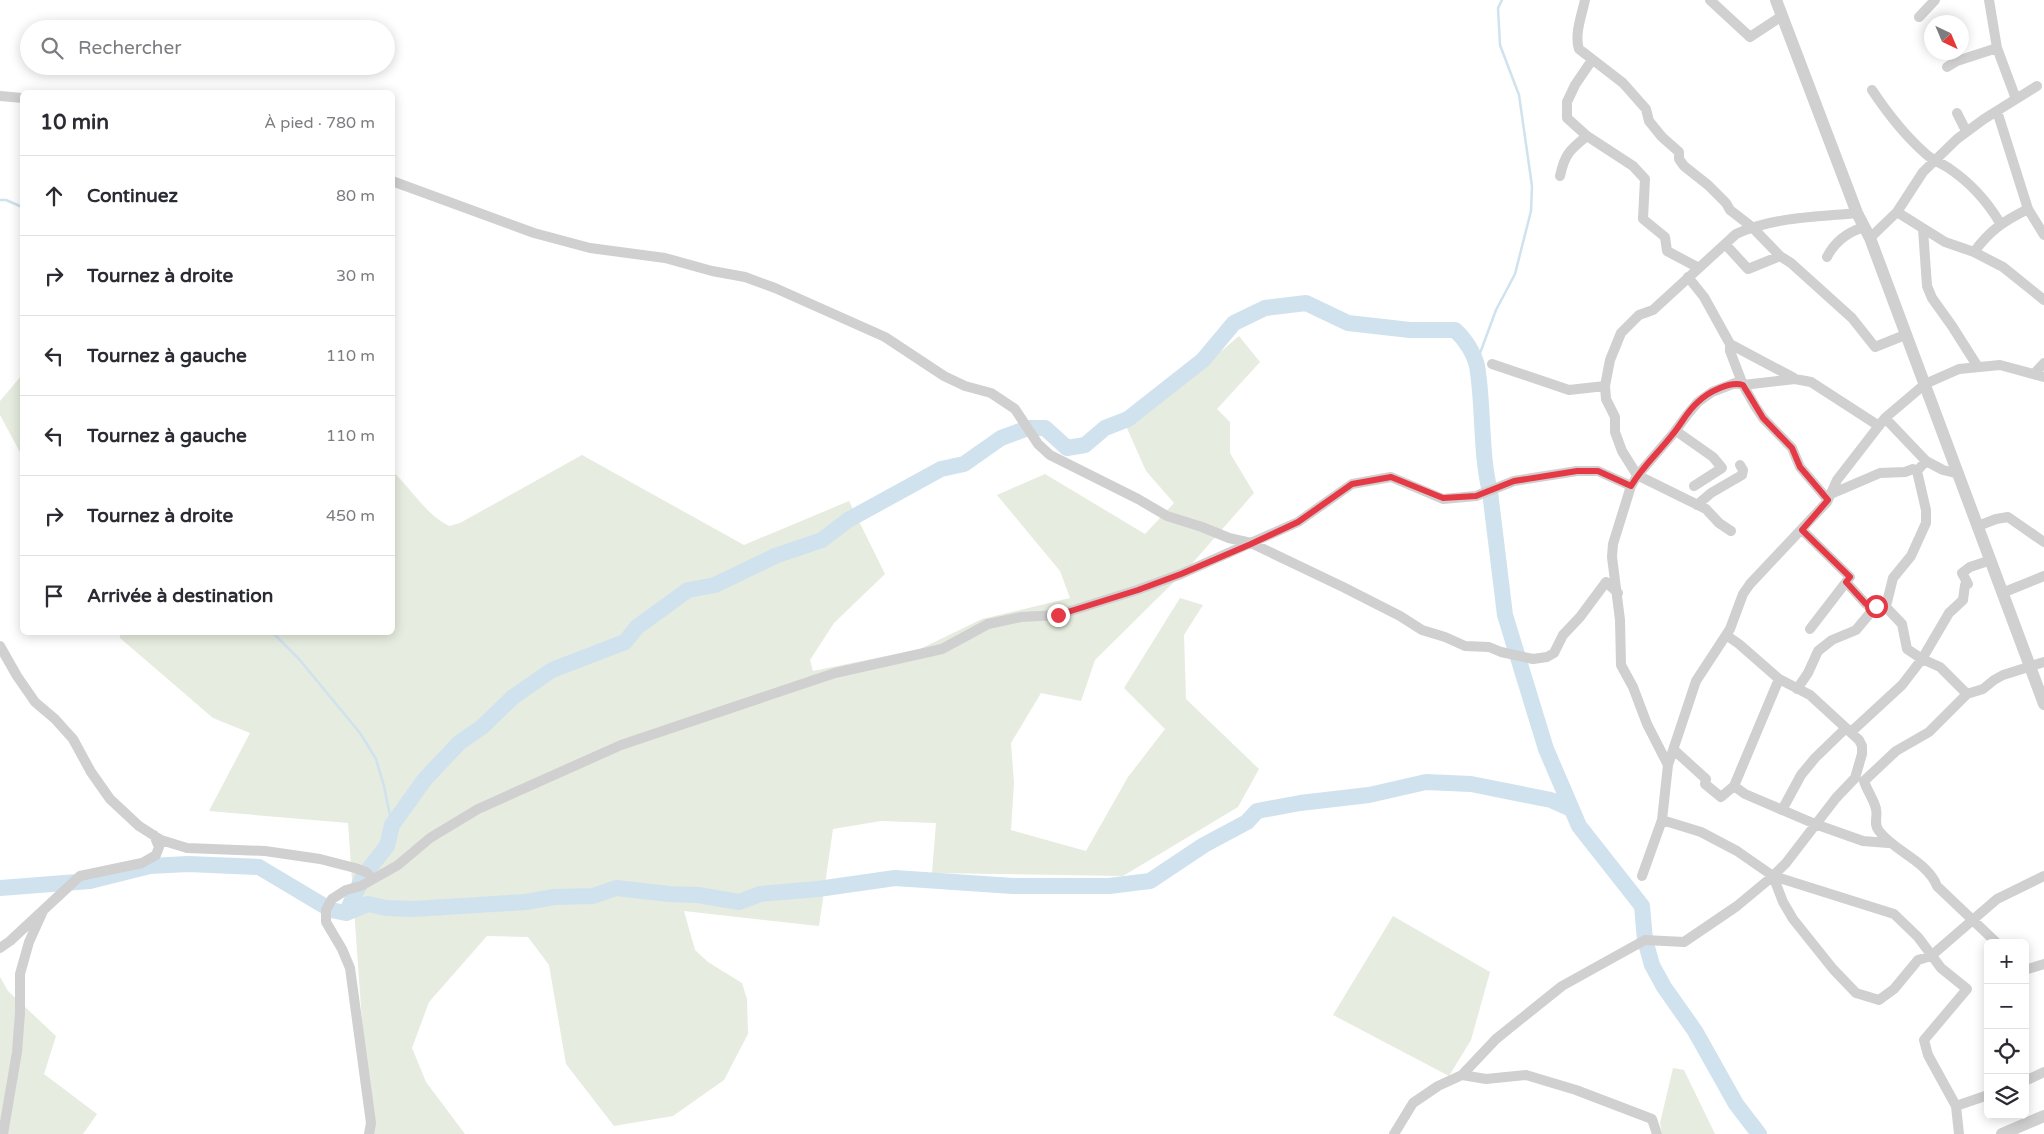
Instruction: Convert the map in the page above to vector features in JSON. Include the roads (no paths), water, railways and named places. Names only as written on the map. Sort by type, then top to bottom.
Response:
[{"type":"street","points":[[1585,0],[1577,44],[1579,49],[1623,83],[1635,96],[1646,109],[1649,121],[1662,137],[1679,152],[1684,166],[1720,197],[1730,210],[1752,227],[1780,256],[1791,263],[1852,318],[1875,347],[1906,336]]},
{"type":"street","points":[[1710,0],[1750,37],[1782,16]]},
{"type":"street","points":[[1776,0],[1857,213],[1867,232],[1925,384],[2044,704]]},
{"type":"street","points":[[1919,17],[1935,0]]},
{"type":"street","points":[[1989,0],[1996,48],[2016,99]]},
{"type":"street","points":[[1947,67],[1957,61],[1996,48]]},
{"type":"street","points":[[1592,60],[1574,84],[1567,102],[1567,118],[1587,136],[1633,166],[1646,179],[1643,220],[1665,237],[1667,251],[1699,268]]},
{"type":"street","points":[[1827,257],[1831,249],[1842,237],[1852,231],[1867,232],[1897,212],[1922,172],[1966,131],[2037,86]]},
{"type":"street","points":[[1872,90],[1892,121],[1936,161],[1958,175],[1978,192],[1988,202],[2000,223]]},
{"type":"street","points":[[0,96],[20,98]]},
{"type":"street","points":[[1997,111],[2028,209],[2044,235]]},
{"type":"street","points":[[1957,113],[1966,131]]},
{"type":"street","points":[[1560,176],[1564,159],[1572,148],[1587,136]]},
{"type":"street","points":[[395,182],[534,233],[590,248],[665,258],[712,271],[745,277],[775,288],[885,337],[944,376],[965,386],[991,393],[1015,409],[1038,444],[1050,455],[1090,474],[1167,516],[1251,544],[1343,587],[1400,616],[1422,630],[1465,646],[1489,647],[1501,652],[1533,659],[1547,657],[1554,654],[1564,635],[1606,582],[1618,592]]},
{"type":"street","points":[[1974,252],[1983,239],[2000,223],[2028,209]]},
{"type":"street","points":[[1897,212],[1945,242],[1974,252],[2003,267],[2044,300]]},
{"type":"street","points":[[1731,531],[1719,523],[1706,509],[1637,475],[1622,451],[1614,432],[1615,417],[1606,399],[1605,386],[1610,360],[1621,334],[1639,315],[1653,310],[1736,234],[1752,227],[1784,220],[1857,213]]},
{"type":"street","points":[[1923,230],[1927,286],[1937,306],[1978,367]]},
{"type":"street","points":[[1725,244],[1748,269],[1780,256]]},
{"type":"street","points":[[1688,277],[1704,297],[1730,344],[1730,351],[1743,385],[1763,418],[1792,448],[1800,467],[1830,497]]},
{"type":"street","points":[[1730,344],[1795,378],[1811,382],[1882,422],[1926,461],[1943,470],[1959,474]]},
{"type":"street","points":[[1642,876],[1662,820],[1668,765],[1696,681],[1726,635],[1743,594],[1830,497],[1837,480],[1882,422],[1925,384],[1958,370],[2000,365],[2040,375],[2044,363]]},
{"type":"street","points":[[1492,364],[1569,390],[1605,386]]},
{"type":"street","points":[[1668,765],[1647,724],[1634,687],[1621,665],[1618,592],[1612,557],[1613,544],[1631,486],[1637,475],[1676,431],[1698,402],[1712,392],[1735,383],[1743,385],[1795,378]]},
{"type":"street","points":[[1676,431],[1713,457],[1722,468],[1694,486]]},
{"type":"street","points":[[1917,471],[1926,461]]},
{"type":"street","points":[[1697,505],[1742,475],[1743,470],[1740,465]]},
{"type":"street","points":[[1830,497],[1880,473],[1905,472],[1914,469],[1917,471]]},
{"type":"street","points":[[370,1134],[371,1122],[350,968],[342,949],[326,922],[326,910],[332,899],[346,890],[361,886],[398,865],[430,838],[478,809],[621,745],[835,673],[942,649],[988,624],[1020,617],[1058,615],[1138,590],[1181,574],[1298,522],[1352,484],[1391,477],[1443,498],[1476,496],[1514,481],[1577,471],[1598,471],[1631,486]]},
{"type":"street","points":[[1797,689],[1808,673],[1818,651],[1832,640],[1856,630],[1881,606],[1893,578],[1911,556],[1926,523],[1926,510],[1917,471]]},
{"type":"street","points":[[1978,526],[1996,519],[2008,517],[2044,542]]},
{"type":"street","points":[[1802,530],[1850,577],[1810,629]]},
{"type":"street","points":[[1782,810],[1801,775],[1815,758],[1902,684],[1922,659],[1949,613],[1963,600],[1965,585],[1968,584],[1962,573],[1970,567],[1991,560]]},
{"type":"street","points":[[2002,593],[2044,576]]},
{"type":"street","points":[[1846,582],[1866,604],[1881,606],[1902,624],[1907,649],[1922,659],[1940,667],[1967,694]]},
{"type":"street","points":[[1726,635],[1779,679],[1810,695],[1848,730],[1862,746],[1859,780],[1874,802],[1877,829],[1888,843],[1911,857],[1934,879],[1937,886],[1993,939]]},
{"type":"street","points":[[0,646],[35,702],[55,719],[73,739],[91,772],[110,800],[139,826],[161,840],[187,848],[264,851],[320,859],[366,872],[373,879]]},
{"type":"street","points":[[1394,1134],[1413,1103],[1438,1086],[1462,1075],[1496,1038],[1562,986],[1645,940],[1684,942],[1737,906],[1773,876],[1786,863],[1836,798],[1896,750],[1929,732],[1967,694],[1983,689],[1994,680],[2003,676],[2044,662]]},
{"type":"street","points":[[1674,750],[1706,779],[1706,784],[1721,797],[1734,786],[1779,679]]},
{"type":"street","points":[[1734,786],[1745,794],[1815,824],[1863,841],[1888,843]]},
{"type":"street","points":[[1662,820],[1701,832],[1737,851],[1773,876],[1894,914],[1918,937],[1941,968],[1967,989],[1924,1040],[1928,1054],[1956,1106],[1960,1134]]},
{"type":"street","points":[[0,948],[80,876],[142,864],[156,855],[159,847],[154,835]]},
{"type":"street","points":[[1773,876],[1782,902],[1834,969],[1856,993],[1880,1000],[1894,989],[1918,960],[1931,956],[1997,899],[2044,876]]},
{"type":"street","points":[[3,1134],[17,1052],[20,974],[29,942],[43,911]]},
{"type":"street","points":[[2029,969],[2044,964]]},
{"type":"street","points":[[2029,1079],[2044,1072]]},
{"type":"street","points":[[1462,1075],[1486,1079],[1526,1075],[1652,1119],[1657,1134]]},
{"type":"street","points":[[1956,1106],[1984,1096]]},
{"type":"street","points":[[2002,1134],[2044,1116]]},
{"type":"waterway","points":[[1476,364],[1496,310],[1515,274],[1531,211],[1532,186],[1519,95],[1500,45],[1498,8],[1502,0]]},
{"type":"waterway","points":[[0,200],[6,200],[20,206]]},
{"type":"waterway","points":[[346,913],[364,875],[387,846],[392,825],[425,779],[459,743],[482,727],[513,697],[552,670],[625,642],[637,627],[688,590],[715,585],[775,556],[822,540],[848,520],[941,469],[964,464],[1001,438],[1028,428],[1045,428],[1067,448],[1085,445],[1105,428],[1128,419],[1203,360],[1234,323],[1265,308],[1306,303],[1348,323],[1410,330],[1455,330],[1471,351],[1477,366],[1485,461],[1505,615],[1546,749],[1579,826],[1642,906],[1645,940],[1652,965],[1664,987],[1695,1031],[1736,1104],[1759,1134]]},
{"type":"waterway","points":[[275,635],[299,659],[360,733],[376,759],[392,825]]},
{"type":"waterway","points":[[0,888],[90,881],[150,866],[188,864],[259,867],[331,910],[346,913],[368,904],[386,908],[413,909],[526,902],[554,897],[593,896],[616,888],[698,895],[739,902],[760,894],[818,889],[895,878],[1013,886],[1109,886],[1150,881],[1204,845],[1247,822],[1257,811],[1300,803],[1369,795],[1426,782],[1471,784],[1551,800],[1571,809]]}]
